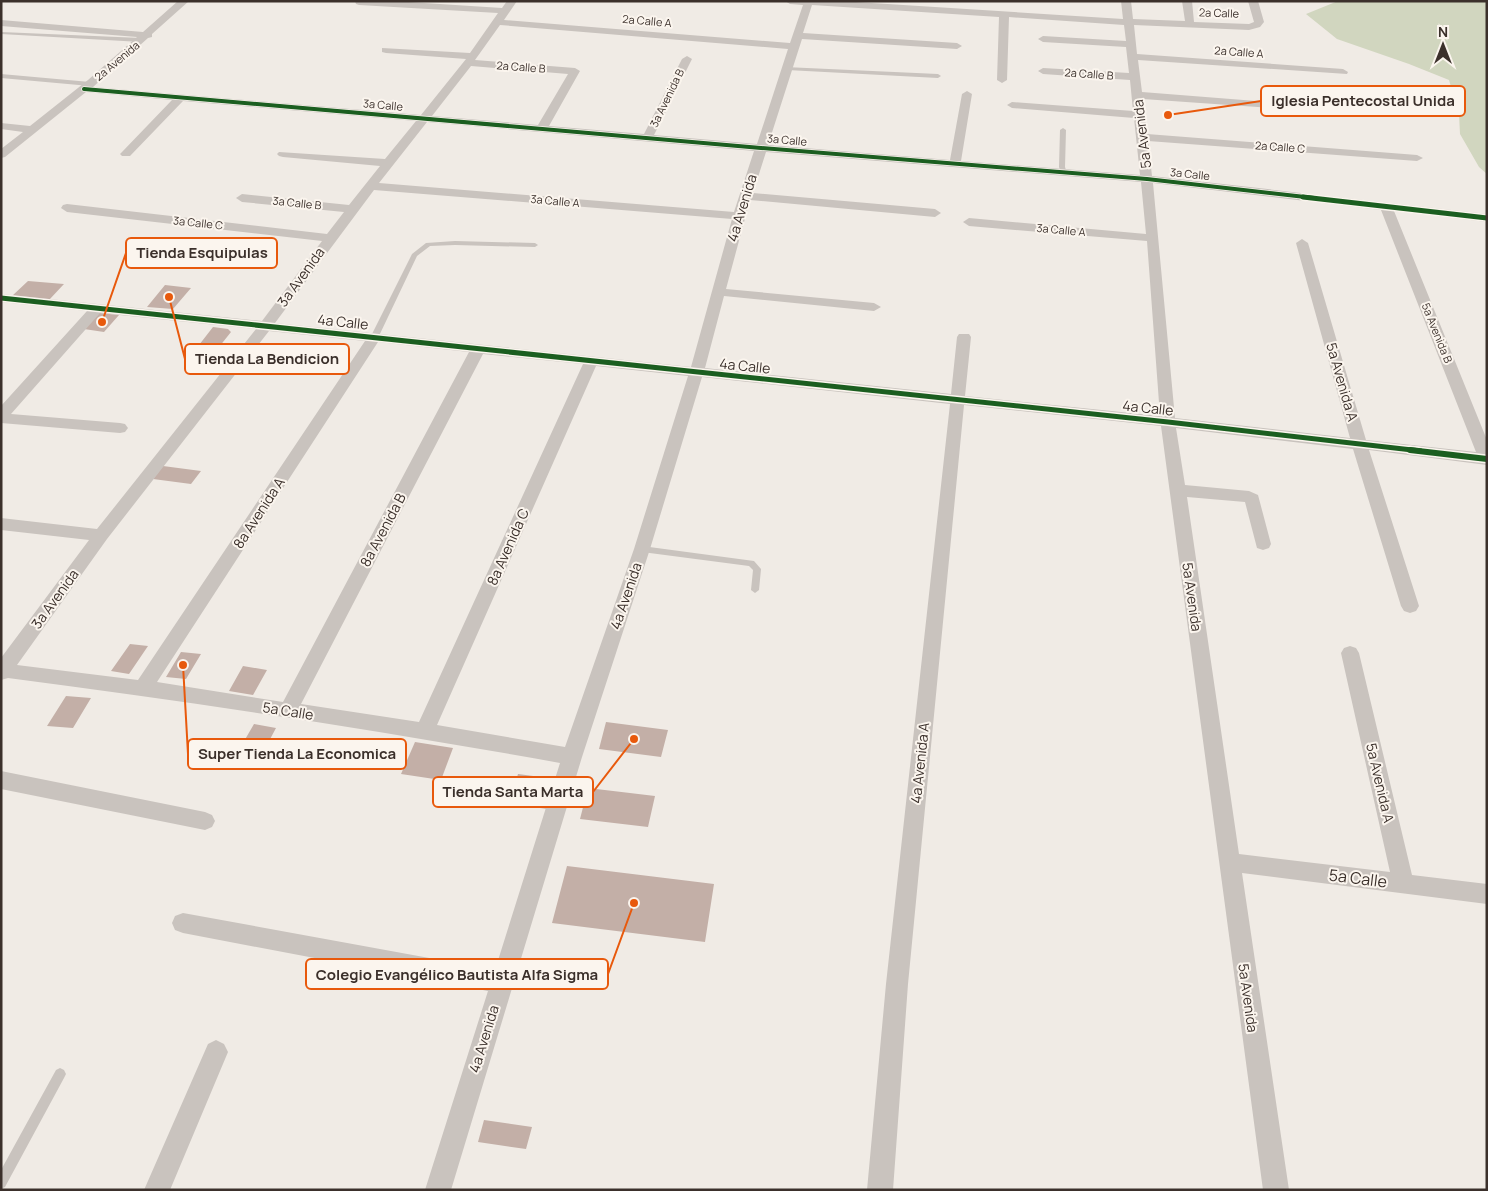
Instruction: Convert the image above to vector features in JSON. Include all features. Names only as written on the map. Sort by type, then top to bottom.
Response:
[{"type":"street","name":"2a Avenida","points":[[1,155],[87,86],[184,1]]},
{"type":"street","name":"2a Calle","points":[[790,1],[929,6],[1004,14],[1250,27],[1257,25],[1259,22],[1253,1]]},
{"type":"street","name":"5a Avenida","points":[[1126,1],[1153,238],[1168,422],[1276,1190]]},
{"type":"street","points":[[1187,1],[1190,25]]},
{"type":"street","name":"2a Calle A","points":[[359,2],[505,11],[796,41],[957,46]]},
{"type":"street","name":"4a Avenida","points":[[438,1190],[572,757],[642,549],[696,373],[739,216],[809,2]]},
{"type":"street","name":"3a Avenida","points":[[2,671],[101,535],[265,327],[352,209],[471,59],[505,11]]},
{"type":"street","points":[[1002,80],[1004,14]]},
{"type":"street","points":[[1,23],[144,38]]},
{"type":"street","name":"2a Calle A","points":[[1043,39],[1343,72]]},
{"type":"street","name":"2a Calle B","points":[[386,50],[575,71],[542,128]]},
{"type":"street","name":"3a Avenida B","points":[[648,137],[686,59]]},
{"type":"street","name":"2a Calle B","points":[[1043,71],[1135,77]]},
{"type":"street","name":"3a Calle","points":[[87,86],[181,97],[761,148],[1147,179],[1487,218]]},
{"type":"street","points":[[955,164],[968,94]]},
{"type":"street","points":[[1137,95],[1371,113]]},
{"type":"street","points":[[126,154],[181,97]]},
{"type":"street","points":[[1012,105],[1139,115]]},
{"type":"street","points":[[1,126],[32,130]]},
{"type":"street","name":"2a Calle C","points":[[1142,137],[1417,158]]},
{"type":"street","points":[[283,154],[388,163]]},
{"type":"street","name":"3a Calle A","points":[[370,186],[739,216]]},
{"type":"street","points":[[746,196],[935,212]]},
{"type":"street","name":"3a Calle B","points":[[242,198],[352,209]]},
{"type":"street","name":"5a Avenida B","points":[[1386,206],[1487,460]]},
{"type":"street","name":"3a Calle C","points":[[67,208],[330,238]]},
{"type":"street","name":"3a Calle A","points":[[969,222],[1153,238]]},
{"type":"street","name":"5a Avenida A","points":[[1302,243],[1360,446],[1410,606]]},
{"type":"street","points":[[719,292],[874,308]]},
{"type":"street","name":"4a Calle","points":[[1,298],[1168,422],[1487,460]]},
{"type":"street","points":[[1,417],[97,308]]},
{"type":"street","name":"4a Avenida A","points":[[880,1190],[897,984],[964,337]]},
{"type":"street","name":"8a Avenida A","points":[[143,688],[374,338]]},
{"type":"street","name":"8a Avenida B","points":[[288,710],[478,350]]},
{"type":"street","name":"8a Avenida C","points":[[425,731],[591,362]]},
{"type":"street","points":[[1,417],[120,428]]},
{"type":"street","points":[[1177,490],[1249,497],[1252,500],[1263,544]]},
{"type":"street","points":[[1,524],[101,535]]},
{"type":"street","name":"5a Avenida A","points":[[1350,653],[1403,883]]},
{"type":"street","name":"5a Calle","points":[[2,671],[143,688],[425,731],[572,757]]},
{"type":"street","points":[[1,780],[205,821]]},
{"type":"street","name":"5a Calle","points":[[1229,862],[1487,894]]},
{"type":"street","points":[[183,923],[502,982]]},
{"type":"street","points":[[157,1190],[216,1052]]},
{"type":"lane","points":[[1,33],[144,38]]},
{"type":"lane","points":[[787,68],[938,76]]},
{"type":"lane","points":[[1,76],[87,86]]},
{"type":"lane","points":[[1063,130],[1062,167],[1064,173]]},
{"type":"lane","points":[[374,338],[414,255],[428,244],[535,245]]},
{"type":"lane","points":[[642,549],[751,563],[757,569],[756,590]]},
{"type":"lane","points":[[1,1184],[60,1074]]},
{"type":"green space","points":[[1338,1],[1487,1],[1487,174],[1479,167],[1460,134],[1459,114],[1449,80],[1337,39],[1306,14]]},
{"type":"building","points":[[28,281],[64,284],[49,300],[12,296]]},
{"type":"building","points":[[165,285],[191,288],[173,309],[147,307]]},
{"type":"building","points":[[99,313],[119,315],[104,332],[84,329]]},
{"type":"building","points":[[213,327],[228,329],[231,332],[219,347],[199,345]]},
{"type":"building","points":[[163,466],[201,471],[191,484],[153,479]]},
{"type":"building","points":[[130,644],[148,646],[129,674],[111,671]]},
{"type":"building","points":[[181,652],[201,654],[186,679],[166,677]]},
{"type":"building","points":[[243,666],[267,670],[253,695],[229,691]]},
{"type":"building","points":[[66,696],[91,698],[73,728],[47,726]]},
{"type":"building","points":[[606,722],[668,730],[661,757],[599,749]]},
{"type":"building","points":[[254,724],[276,728],[260,758],[236,755]]},
{"type":"building","points":[[415,742],[453,748],[441,780],[401,774]]},
{"type":"building","points":[[518,774],[556,779],[548,809],[509,804]]},
{"type":"building","points":[[588,788],[655,796],[648,827],[580,819]]},
{"type":"building","points":[[567,866],[714,884],[705,942],[552,923]]},
{"type":"building","points":[[484,1120],[532,1127],[526,1149],[478,1142]]},
{"type":"cycle path","points":[[84,89],[761,148],[1147,179],[1487,218]]},
{"type":"cycle path","points":[[1,298],[1168,422],[1487,459]]},
{"type":"place","name":"Iglesia Pentecostal Unida","points":[[1168,115]]},
{"type":"place","name":"Tienda La Bendicion","points":[[169,297]]},
{"type":"place","name":"Tienda Esquipulas","points":[[102,322]]},
{"type":"place","name":"Super Tienda La Economica","points":[[183,665]]},
{"type":"place","name":"Tienda Santa Marta","points":[[634,739]]},
{"type":"place","name":"Colegio Evangélico Bautista Alfa Sigma","points":[[634,903]]}]
